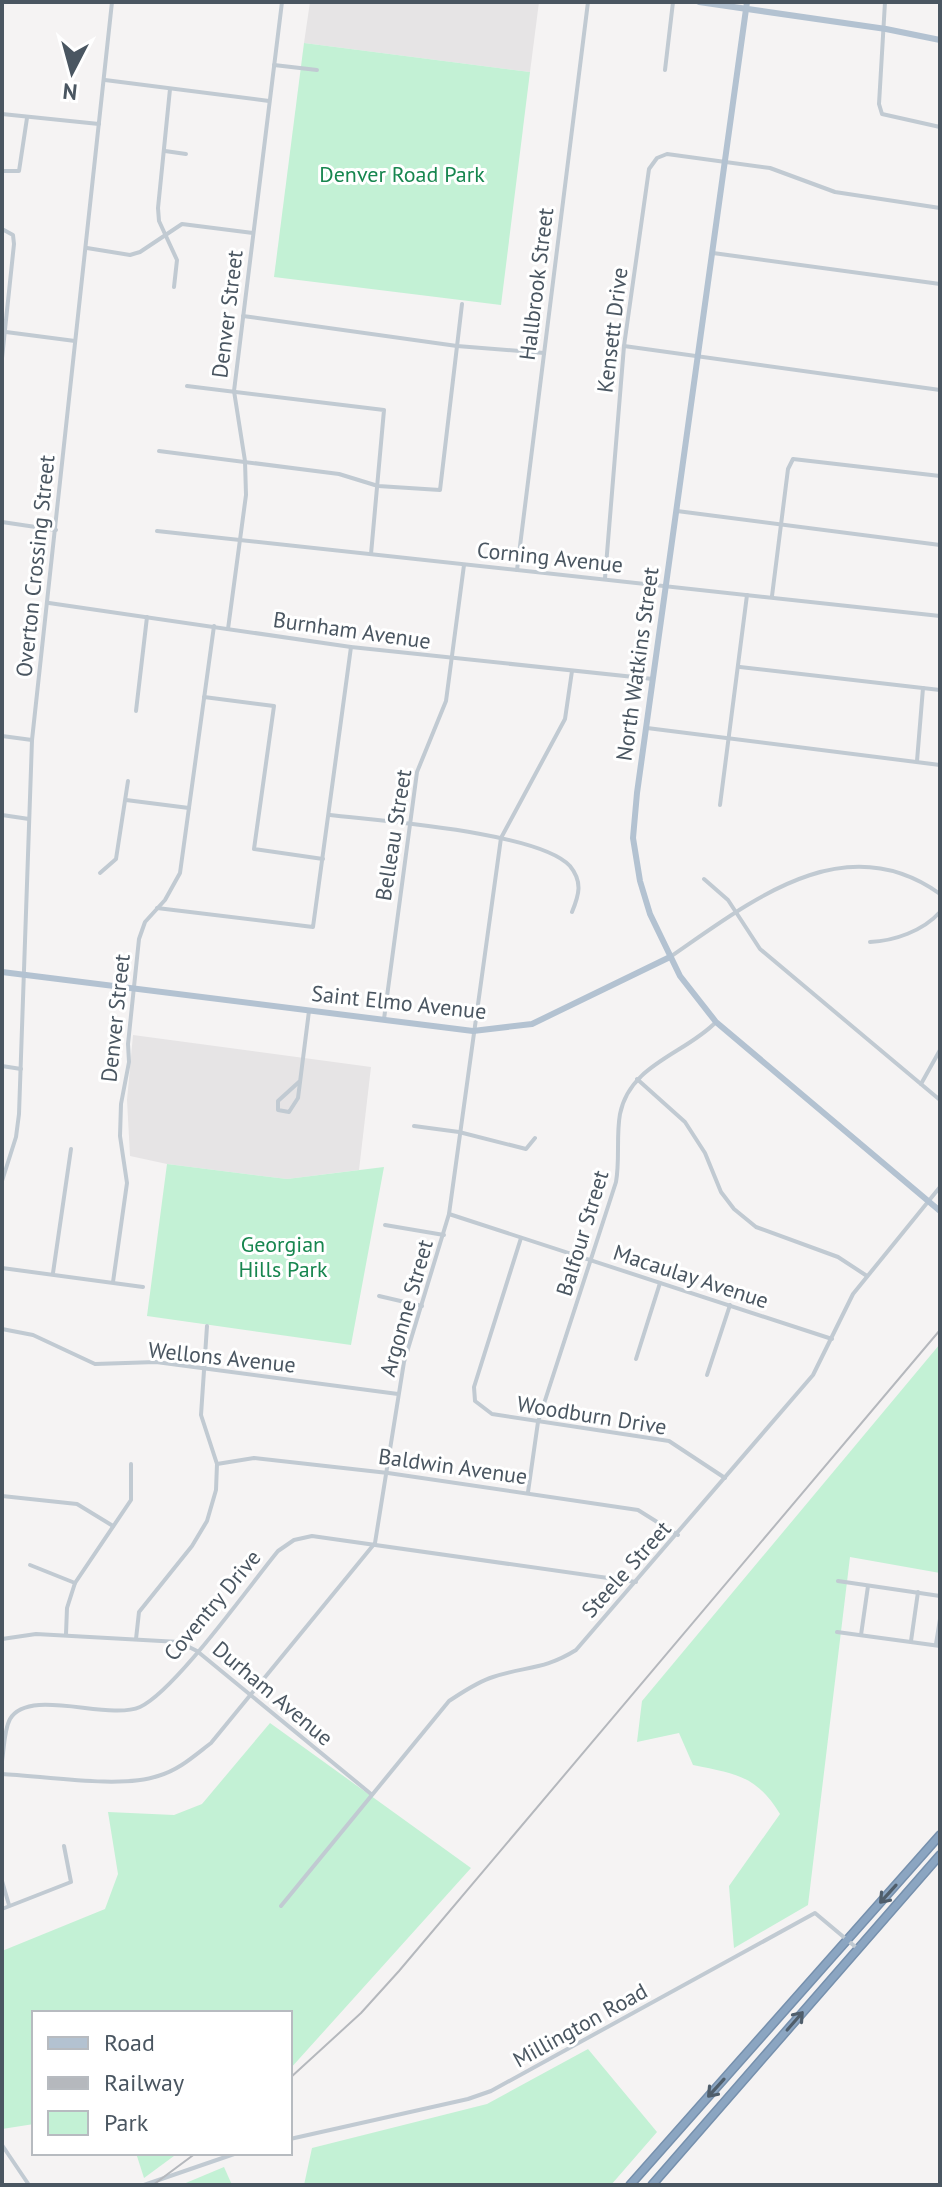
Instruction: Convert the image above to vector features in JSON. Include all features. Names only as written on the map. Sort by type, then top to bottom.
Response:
[{"type":"highway","points":[[630,2185],[940,1835]]},
{"type":"highway","points":[[652,2185],[940,1855]]},
{"type":"main road","points":[[699,2],[747,5],[940,40]]},
{"type":"main road","name":"North Watkins Street","points":[[747,5],[710,253],[633,838],[646,903],[670,957],[716,1022],[940,1211]]},
{"type":"main road","name":"Saint Elmo Avenue","points":[[2,972],[473,1031],[532,1024],[670,957]]},
{"type":"street","name":"Overton Crossing Street","points":[[2,1181],[18,1126],[32,740],[112,2]]},
{"type":"street","name":"Denver Street","points":[[228,629],[246,495],[245,461],[234,391],[282,2]]},
{"type":"street","name":"Hallbrook Street","points":[[517,570],[588,2]]},
{"type":"street","points":[[665,70],[673,2]]},
{"type":"street","points":[[885,2],[886,29],[879,104],[882,114],[940,127]]},
{"type":"street","points":[[274,65],[317,70]]},
{"type":"street","points":[[104,80],[269,101]]},
{"type":"street","points":[[170,89],[158,208],[159,221],[167,231],[177,260],[174,287]]},
{"type":"street","points":[[2,114],[99,124]]},
{"type":"street","points":[[2,171],[19,171],[27,118]]},
{"type":"street","points":[[165,151],[186,154]]},
{"type":"street","name":"Kensett Drive","points":[[605,578],[624,346],[649,169],[657,158],[667,154],[770,168],[835,192],[940,208]]},
{"type":"street","points":[[87,248],[130,255],[140,252],[167,231],[182,224],[253,233]]},
{"type":"street","points":[[2,229],[13,235],[2,358]]},
{"type":"street","points":[[710,253],[940,284]]},
{"type":"street","points":[[2,286],[9,287]]},
{"type":"street","points":[[159,451],[339,474],[378,486],[440,490],[462,304]]},
{"type":"street","points":[[243,316],[457,346],[544,353]]},
{"type":"street","points":[[6,332],[75,341]]},
{"type":"street","points":[[624,346],[940,390]]},
{"type":"street","points":[[187,386],[384,410],[371,554]]},
{"type":"street","points":[[772,596],[788,469],[793,459],[940,476]]},
{"type":"street","points":[[676,511],[940,545]]},
{"type":"street","points":[[2,522],[56,530]]},
{"type":"street","name":"Corning Avenue","points":[[157,531],[940,616]]},
{"type":"street","name":"Belleau Street","points":[[384,1019],[417,772],[446,701],[464,565]]},
{"type":"street","points":[[720,805],[747,595]]},
{"type":"street","name":"Burnham Avenue","points":[[48,603],[351,647],[653,679]]},
{"type":"street","points":[[136,711],[147,617]]},
{"type":"street","name":"Denver Street","points":[[113,1282],[127,1183],[120,1136],[139,939],[180,873],[214,626]]},
{"type":"street","points":[[157,908],[313,927],[351,647]]},
{"type":"street","points":[[739,666],[940,690]]},
{"type":"street","name":"Argonne Street","points":[[2,1774],[131,1781],[157,1777],[182,1766],[211,1743],[375,1543],[398,1394],[449,1214],[501,838],[565,719],[572,671]]},
{"type":"street","points":[[917,762],[923,688]]},
{"type":"street","points":[[204,697],[274,706],[254,849],[323,859]]},
{"type":"street","points":[[647,728],[940,765]]},
{"type":"street","points":[[2,736],[32,740]]},
{"type":"street","points":[[100,873],[116,859],[128,781]]},
{"type":"street","points":[[126,800],[189,808]]},
{"type":"street","points":[[2,815],[29,819]]},
{"type":"street","points":[[329,815],[501,838],[554,854],[570,866],[579,882],[580,893],[572,912]]},
{"type":"street","name":"Saint Elmo Avenue","points":[[670,957],[736,912],[796,879],[827,869],[857,865],[890,869],[923,882],[940,894]]},
{"type":"street","points":[[704,879],[736,912],[760,949],[940,1100]]},
{"type":"street","points":[[870,942],[919,929],[940,912]]},
{"type":"street","points":[[300,1081],[278,1101],[278,1110],[294,1109],[300,1081],[309,1011]]},
{"type":"street","points":[[716,1022],[699,1040],[653,1065],[637,1079],[685,1122],[705,1153],[721,1192],[734,1209],[756,1227],[838,1257],[867,1276]]},
{"type":"street","points":[[921,1084],[940,1050]]},
{"type":"street","points":[[2,1066],[21,1069]]},
{"type":"street","name":"Balfour Street","points":[[528,1492],[538,1422],[616,1182],[620,1160],[620,1116],[637,1079]]},
{"type":"street","points":[[414,1126],[459,1132],[526,1149],[535,1138]]},
{"type":"street","points":[[53,1275],[71,1149]]},
{"type":"street","name":"Steele Street","points":[[281,1906],[449,1701],[473,1685],[495,1676],[547,1666],[570,1653],[636,1582],[813,1375],[853,1294],[940,1187]]},
{"type":"street","name":"Macaulay Avenue","points":[[449,1214],[832,1339]]},
{"type":"street","points":[[385,1225],[444,1235]]},
{"type":"street","name":"Woodburn Drive","points":[[521,1238],[474,1387],[475,1401],[492,1414],[640,1434],[669,1441],[725,1478]]},
{"type":"street","points":[[2,1268],[143,1287]]},
{"type":"street","points":[[636,1359],[660,1283]]},
{"type":"street","points":[[379,1296],[422,1306]]},
{"type":"street","points":[[707,1375],[730,1305]]},
{"type":"street","points":[[136,1639],[139,1612],[192,1546],[207,1521],[216,1490],[217,1464],[201,1415],[201,1369],[207,1326]]},
{"type":"street","name":"Wellons Avenue","points":[[2,1329],[33,1335],[95,1364],[156,1362],[398,1394]]},
{"type":"street","name":"Baldwin Avenue","points":[[217,1464],[254,1458],[528,1492],[638,1510],[678,1535]]},
{"type":"street","points":[[65,1634],[67,1608],[75,1583],[131,1500],[131,1464]]},
{"type":"street","points":[[2,1496],[77,1504],[113,1526]]},
{"type":"street","name":"Coventry Drive","points":[[2,1761],[9,1721],[18,1710],[37,1705],[120,1710],[138,1708],[151,1700],[197,1651],[278,1551],[294,1540],[312,1536],[375,1543],[636,1582]]},
{"type":"street","points":[[30,1565],[75,1583]]},
{"type":"street","points":[[838,1581],[940,1596]]},
{"type":"street","points":[[861,1635],[868,1586]]},
{"type":"street","points":[[911,1642],[918,1592]]},
{"type":"street","points":[[837,1632],[938,1645],[940,1619]]},
{"type":"street","name":"Durham Avenue","points":[[2,1639],[65,1634],[179,1642],[197,1651],[371,1794]]},
{"type":"street","points":[[2,1909],[71,1882],[64,1846]]},
{"type":"street","points":[[2,1881],[10,1906]]},
{"type":"street","name":"Millington Road","points":[[292,2139],[468,2099],[491,2091],[815,1913],[858,1949]]},
{"type":"street","points":[[2,2145],[29,2185]]},
{"type":"street","points":[[144,2185],[231,2155]]},
{"type":"shaded area","points":[[310,2],[539,2],[530,72],[304,43]]},
{"type":"shaded area","points":[[133,1035],[371,1067],[359,1170],[287,1179],[167,1164],[130,1156],[127,1100]]},
{"type":"green space","name":"Denver Road Park","points":[[304,43],[530,72],[501,305],[274,277]]},
{"type":"green space","name":"Georgian Hills Park","points":[[167,1164],[287,1179],[384,1167],[351,1345],[147,1316]]},
{"type":"green space","points":[[940,1344],[940,1573],[850,1557],[808,1905],[734,1948],[729,1886],[780,1814],[762,1791],[744,1778],[693,1765],[679,1733],[637,1742],[642,1701]]},
{"type":"green space","points":[[270,1723],[471,1868],[292,2067],[292,2011],[32,2011],[32,2124],[2,2129],[2,1951],[105,1909],[118,1874],[108,1812],[174,1815],[202,1804]]},
{"type":"green space","points":[[588,2049],[657,2132],[611,2185],[304,2185],[312,2148],[487,2104]]},
{"type":"green space","points":[[137,2155],[175,2155],[144,2178]]},
{"type":"green space","points":[[224,2167],[232,2185],[181,2185]]},
{"type":"railway","points":[[292,2076],[361,2013],[399,1971],[940,1330]]},
{"type":"railway","points":[[153,2185],[193,2155]]}]
